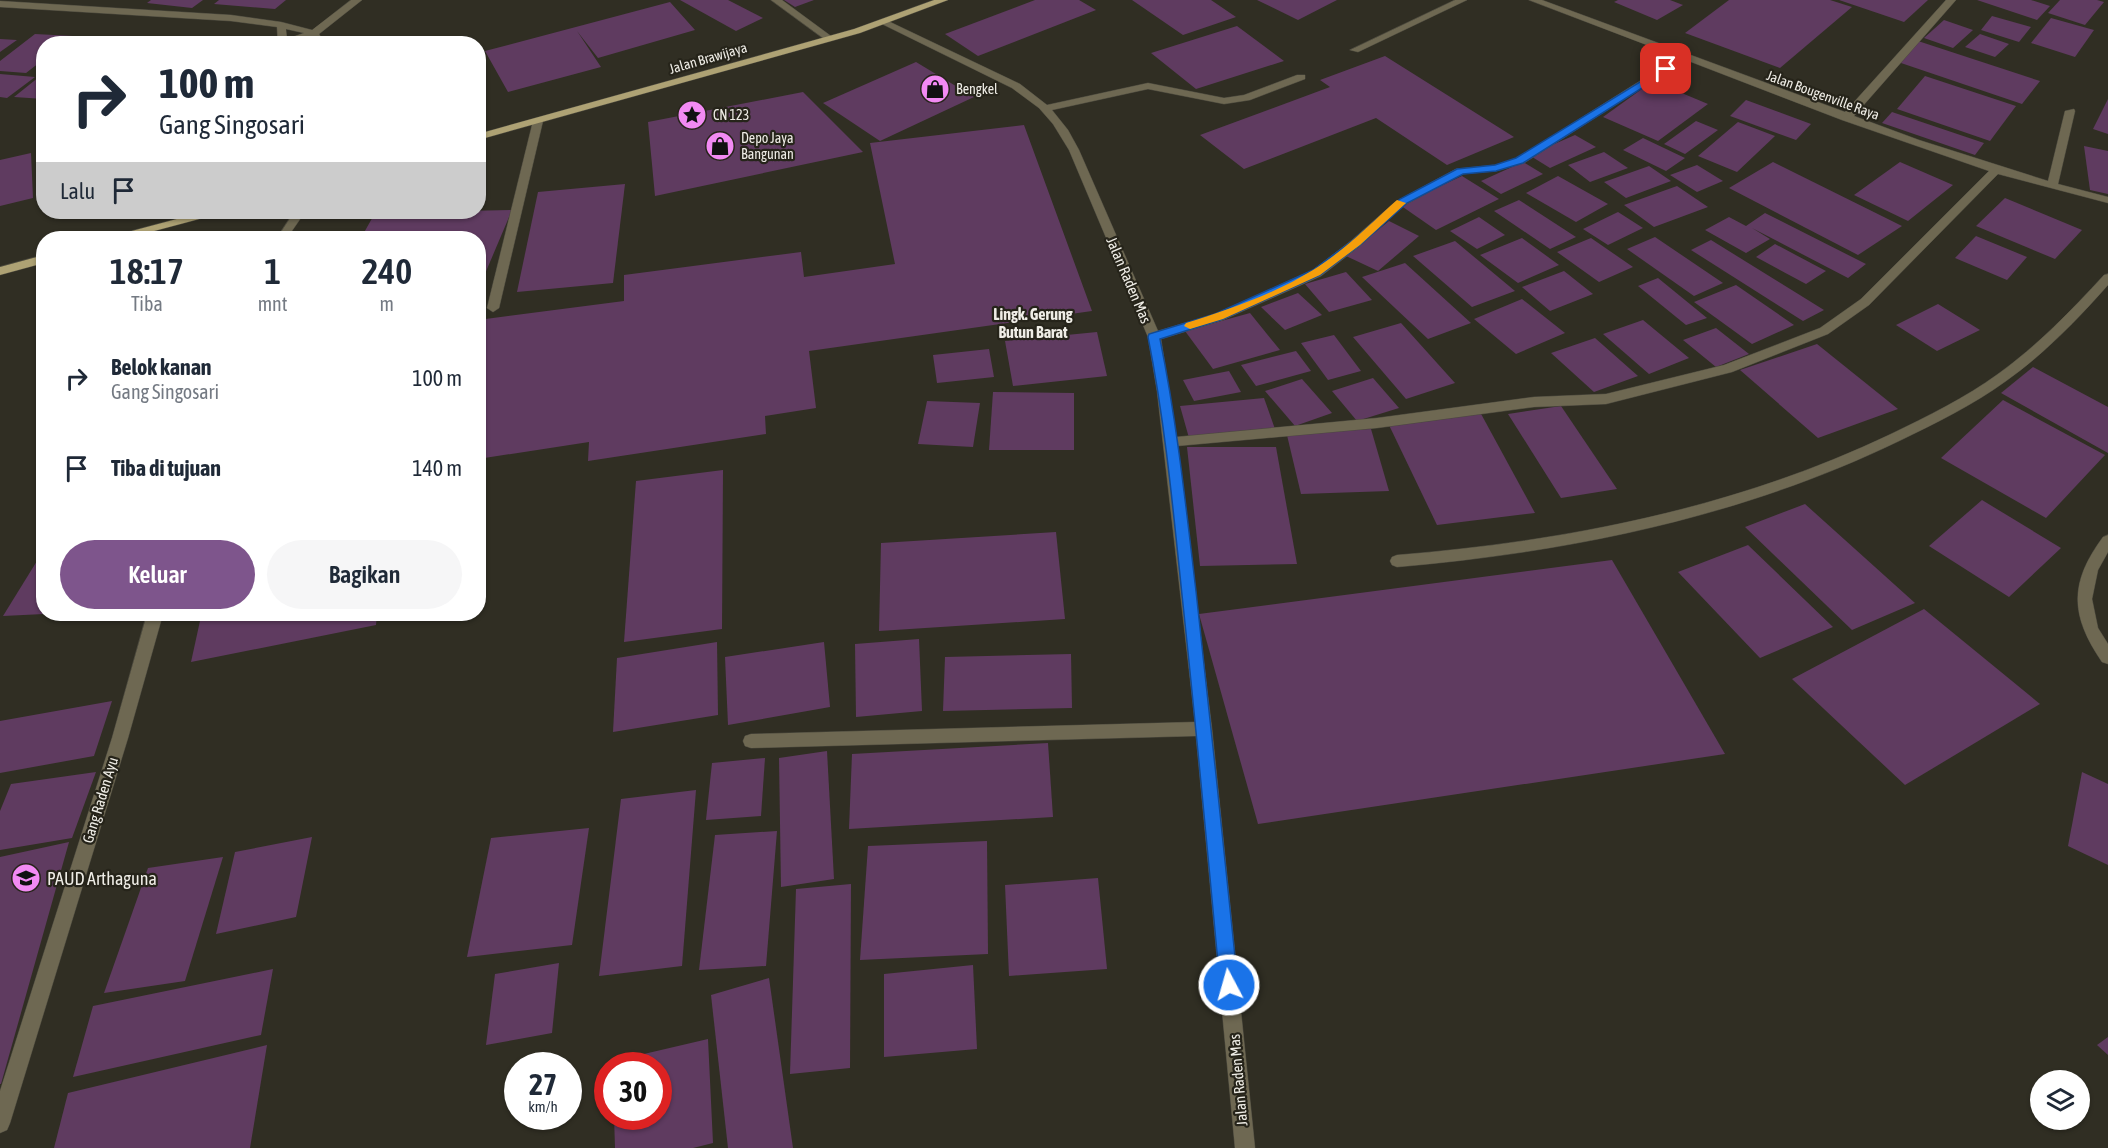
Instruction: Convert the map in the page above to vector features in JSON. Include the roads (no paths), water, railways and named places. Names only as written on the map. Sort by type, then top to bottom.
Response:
[{"type":"main road","name":"Jalan Brawijaya","points":[[486,135],[830,39],[885,22],[943,0]]},
{"type":"main road","points":[[143,231],[188,219]]},
{"type":"main road","points":[[0,271],[36,261]]},
{"type":"street","points":[[306,36],[314,33],[357,0]]},
{"type":"street","points":[[776,0],[830,39]]},
{"type":"street","points":[[1355,50],[1462,0]]},
{"type":"street","name":"Jalan Bougenville Raya","points":[[1534,0],[1846,118],[1996,170],[2108,200]]},
{"type":"street","points":[[1846,118],[1951,0]]},
{"type":"street","points":[[0,4],[231,18],[281,25],[314,33],[316,36]]},
{"type":"street","name":"Jalan Raden Mas","points":[[885,22],[1016,86],[1046,108],[1067,135],[1154,337],[1164,390],[1204,729],[1245,1148]]},
{"type":"street","points":[[281,25],[282,36]]},
{"type":"street","points":[[1154,337],[1219,317],[1317,273],[1356,243],[1403,201],[1460,171],[1496,168],[1520,160],[1684,57]]},
{"type":"street","points":[[1046,108],[1148,86],[1224,101],[1246,98],[1301,77]]},
{"type":"street","points":[[2052,186],[2070,111]]},
{"type":"street","points":[[493,308],[538,120]]},
{"type":"street","points":[[1170,442],[1377,423],[1534,402],[1606,399],[1727,369],[1824,331],[1865,302],[1996,170]]},
{"type":"street","points":[[1397,561],[1515,548],[1602,533],[1717,505],[1831,467],[1951,410],[2001,379],[2043,346],[2071,320],[2108,278]]},
{"type":"street","points":[[2108,541],[2093,564],[2084,589],[2083,602],[2091,632],[2108,657]]},
{"type":"street","name":"Gang Raden Ayu","points":[[0,1123],[120,738],[153,621]]},
{"type":"street","points":[[751,741],[1204,729]]},
{"type":"place","name":"Bengkel","points":[[935,89]]},
{"type":"place","name":"CN 123","points":[[692,115]]},
{"type":"place","name":"Depo Jaya Bangunan","points":[[720,146]]},
{"type":"place","name":"PAUD Arthaguna","points":[[26,878]]},
{"type":"district","name":"Lingk. Gerung Butun Barat","points":[[1033,323]]}]
